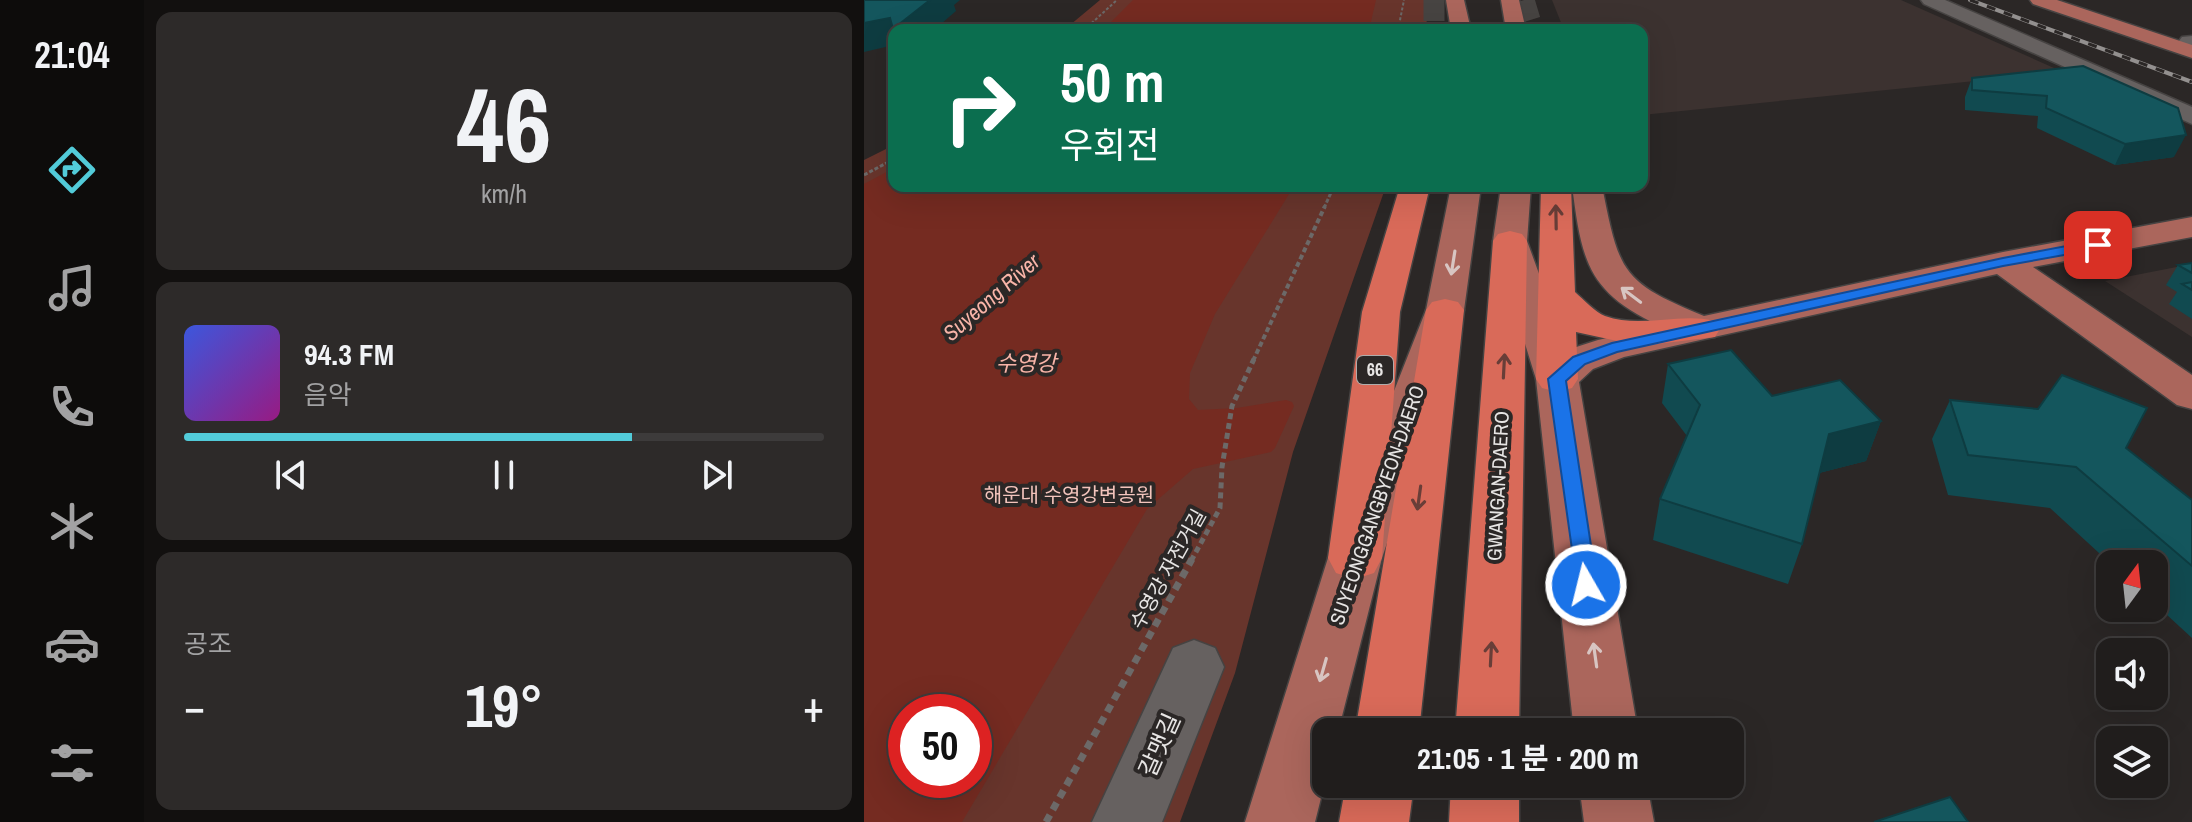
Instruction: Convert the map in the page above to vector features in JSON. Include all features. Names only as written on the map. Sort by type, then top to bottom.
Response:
[{"type":"highway","name":"66","points":[[1355,558],[1381,312],[1413,192]]},
{"type":"highway","points":[[1556,192],[1557,379]]},
{"type":"highway","name":"GWANGAN-DAERO","points":[[1488,718],[1510,241]]},
{"type":"highway","points":[[1557,296],[1591,325],[1640,334],[1701,329]]},
{"type":"highway","points":[[1389,718],[1445,310]]},
{"type":"highway","points":[[1374,822],[1378,798]]},
{"type":"highway","points":[[1484,822],[1485,798]]},
{"type":"main road","points":[[1455,0],[1460,24]]},
{"type":"main road","points":[[1472,0],[1474,24]]},
{"type":"main road","points":[[2039,0],[2187,44]]},
{"type":"main road","points":[[2063,0],[2187,44]]},
{"type":"main road","points":[[1511,5],[1525,24]]},
{"type":"main road","name":"SUYEONGGANGBYEON-DAERO","points":[[1280,822],[1355,558],[1445,310],[1465,192]]},
{"type":"main road","points":[[1515,192],[1510,241],[1557,379],[1604,718]]},
{"type":"main road","points":[[1588,192],[1596,244],[1607,274],[1634,300],[1701,329]]},
{"type":"main road","points":[[1557,379],[1579,360],[1612,348],[2003,262],[2192,227]]},
{"type":"main road","points":[[2003,262],[2192,395]]},
{"type":"main road","points":[[1615,798],[1619,822]]},
{"type":"street","points":[[1930,0],[2192,116]]},
{"type":"street","name":"갈맷길","points":[[1127,822],[1194,667]]},
{"type":"path","points":[[1091,24],[1117,0]]},
{"type":"path","points":[[1399,24],[1404,0]]},
{"type":"path","points":[[864,175],[888,162]]},
{"type":"path","name":"수영강 자전거길","points":[[1046,822],[1220,508],[1222,467],[1232,406],[1331,192]]},
{"type":"shaded area","points":[[1552,0],[1901,0],[2063,72],[1648,114],[1648,24],[1562,24]]},
{"type":"shaded area","points":[[2192,264],[2192,337],[2105,281]]},
{"type":"green space","points":[[1100,0],[1429,0],[1426,24],[1071,24]]},
{"type":"green space","name":"수영강","points":[[888,148],[888,192],[1384,192],[1293,452],[1235,673],[1180,822],[864,822],[864,160]]},
{"type":"water","points":[[1133,0],[1376,0],[1370,24],[1109,24]]},
{"type":"water","name":"수영강","points":[[888,171],[888,192],[1290,192],[1215,314],[1190,373],[1189,399],[1198,410],[1237,408],[1286,400],[1292,402],[1294,406],[1275,448],[1271,452],[1193,469],[1147,509],[992,771],[992,694],[888,694],[888,798],[976,798],[962,822],[864,822],[864,184]]},
{"type":"building","points":[[864,0],[930,0],[899,24],[892,24],[890,18],[864,23]]},
{"type":"building","points":[[2083,66],[2178,108],[2186,135],[2125,144],[2046,108],[2047,96],[1972,90],[1972,78]]},
{"type":"building","points":[[2192,263],[2192,273],[2178,265]]},
{"type":"building","points":[[1731,350],[1772,396],[1840,380],[1881,421],[1829,434],[1802,544],[1660,499],[1700,405],[1668,364]]},
{"type":"building","points":[[2062,375],[2147,408],[2126,448],[2192,500],[2192,566],[2076,467],[1968,455],[1950,400],[2038,409]]},
{"type":"building","points":[[1950,797],[1968,822],[1874,822]]},
{"type":"tunnel","points":[[1434,0],[1434,24]]},
{"type":"tunnel","points":[[1524,0],[1531,24]]},
{"type":"railway","points":[[1970,0],[2192,82]]},
{"type":"route","points":[[1586,585],[1557,379],[1579,360],[1612,348],[2003,262],[2098,245]]},
{"type":"water label","name":"Suyeong River","points":[[991,297]]},
{"type":"park label","name":"해운대 수영강변공원","points":[[1069,495]]}]
